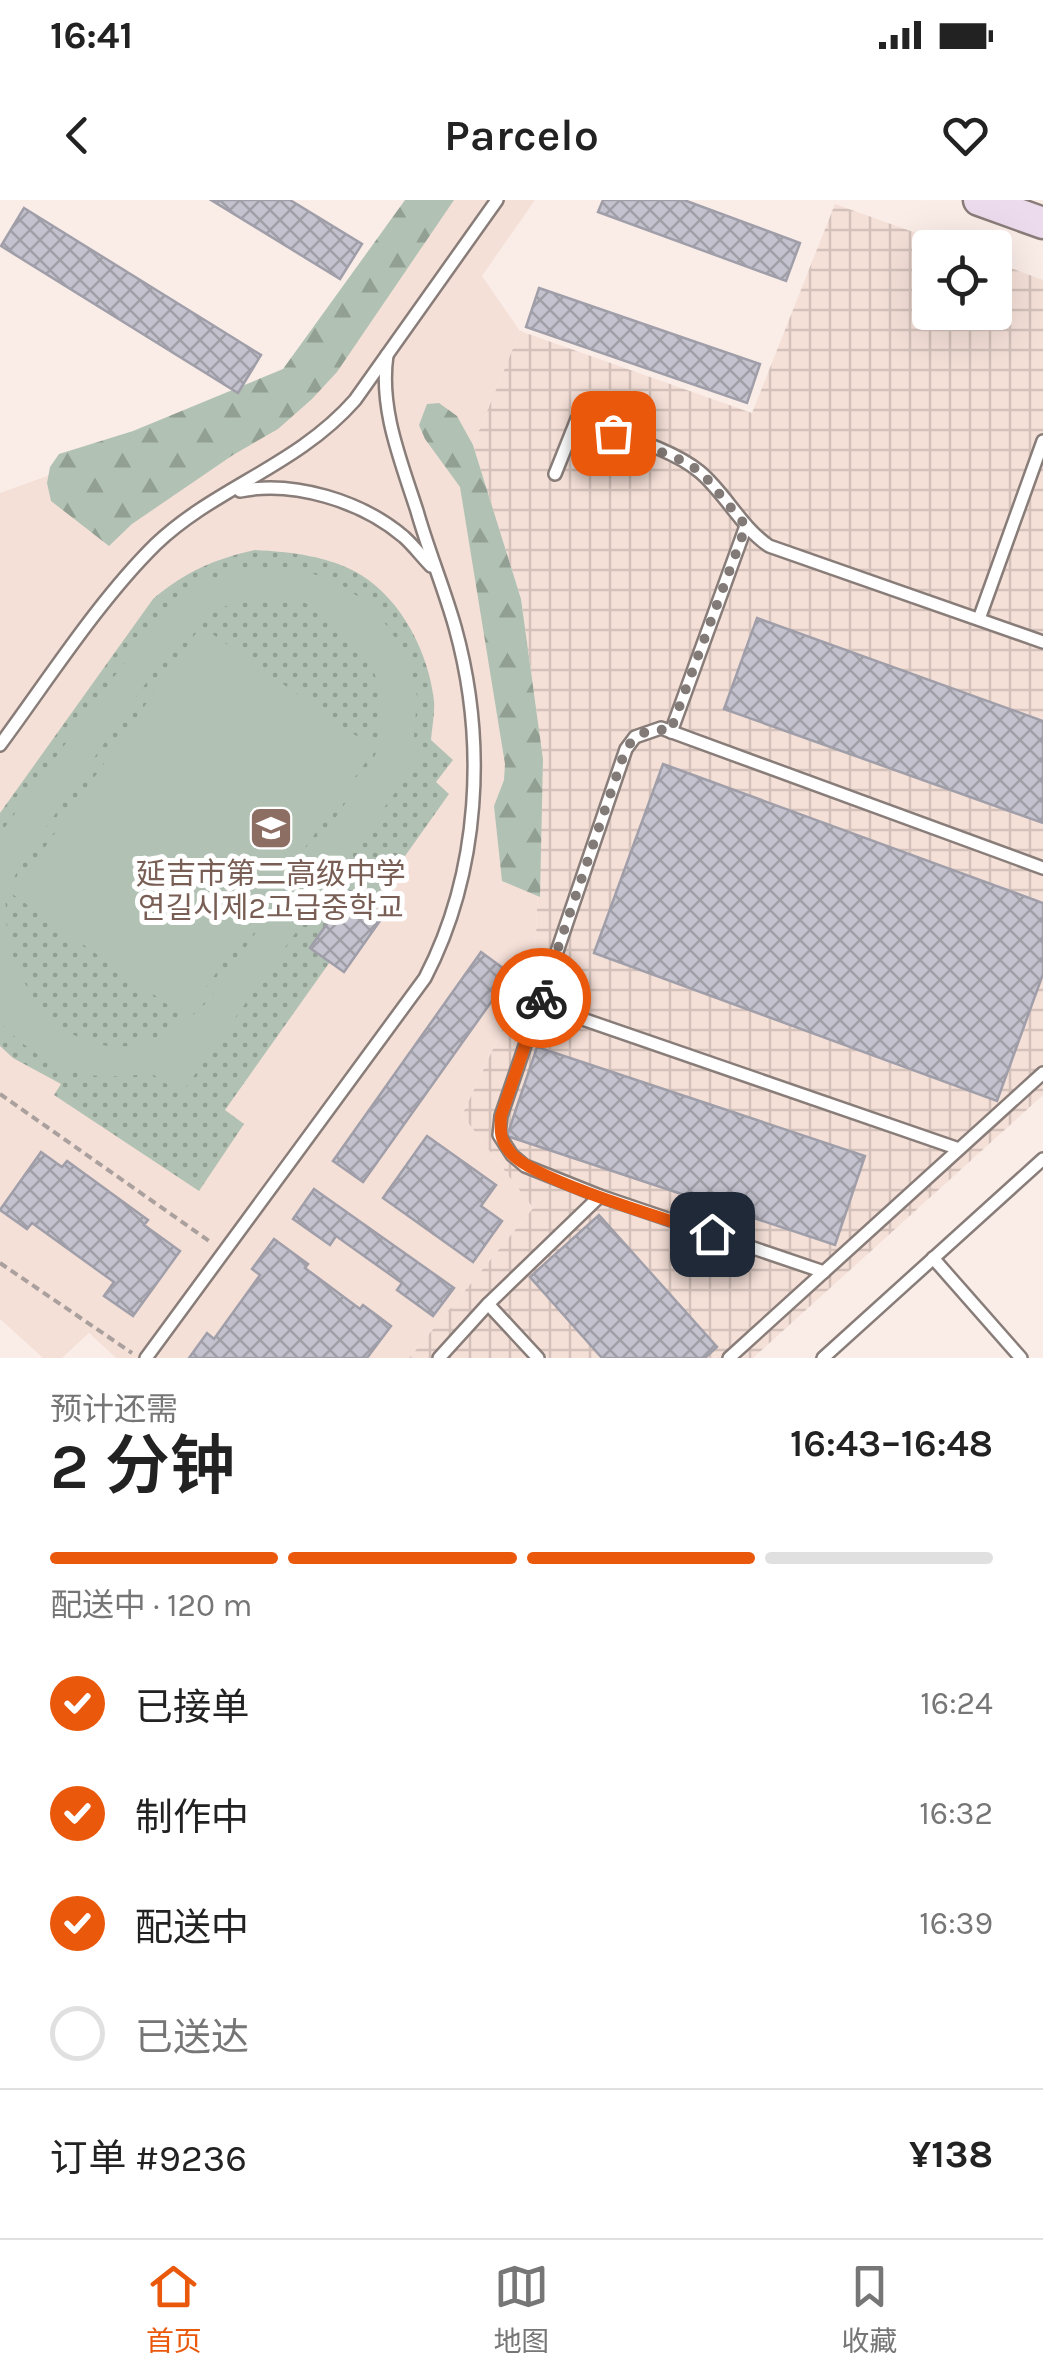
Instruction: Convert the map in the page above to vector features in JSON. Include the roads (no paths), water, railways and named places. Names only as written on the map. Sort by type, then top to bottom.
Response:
[{"type":"main road","points":[[979,200],[1043,222]]},
{"type":"lane","points":[[0,745],[107,602],[157,544],[186,520],[331,428],[496,200]]},
{"type":"lane","points":[[143,1358],[424,978],[439,950],[458,892],[471,828],[472,709],[455,628],[392,430],[383,383],[387,355]]},
{"type":"lane","points":[[555,474],[577,419],[686,462],[703,474],[746,526],[770,546],[1043,642]]},
{"type":"lane","points":[[979,619],[1043,440]]},
{"type":"lane","points":[[230,493],[267,485],[343,502],[377,518],[404,538],[434,570]]},
{"type":"lane","points":[[670,732],[746,526]]},
{"type":"lane","points":[[824,1272],[600,1196],[526,1166],[512,1155],[499,1135],[501,1116],[626,748],[635,737],[661,728],[1043,868]]},
{"type":"lane","points":[[539,1004],[959,1149]]},
{"type":"lane","points":[[730,1358],[1043,1073]]},
{"type":"lane","points":[[822,1358],[1043,1158]]},
{"type":"lane","points":[[439,1358],[488,1304],[600,1196]]},
{"type":"lane","points":[[933,1258],[1022,1358]]},
{"type":"lane","points":[[488,1304],[538,1358]]},
{"type":"place","name":"延吉市第二高级中学 연길시제2고급중학교","points":[[271,828]]}]
